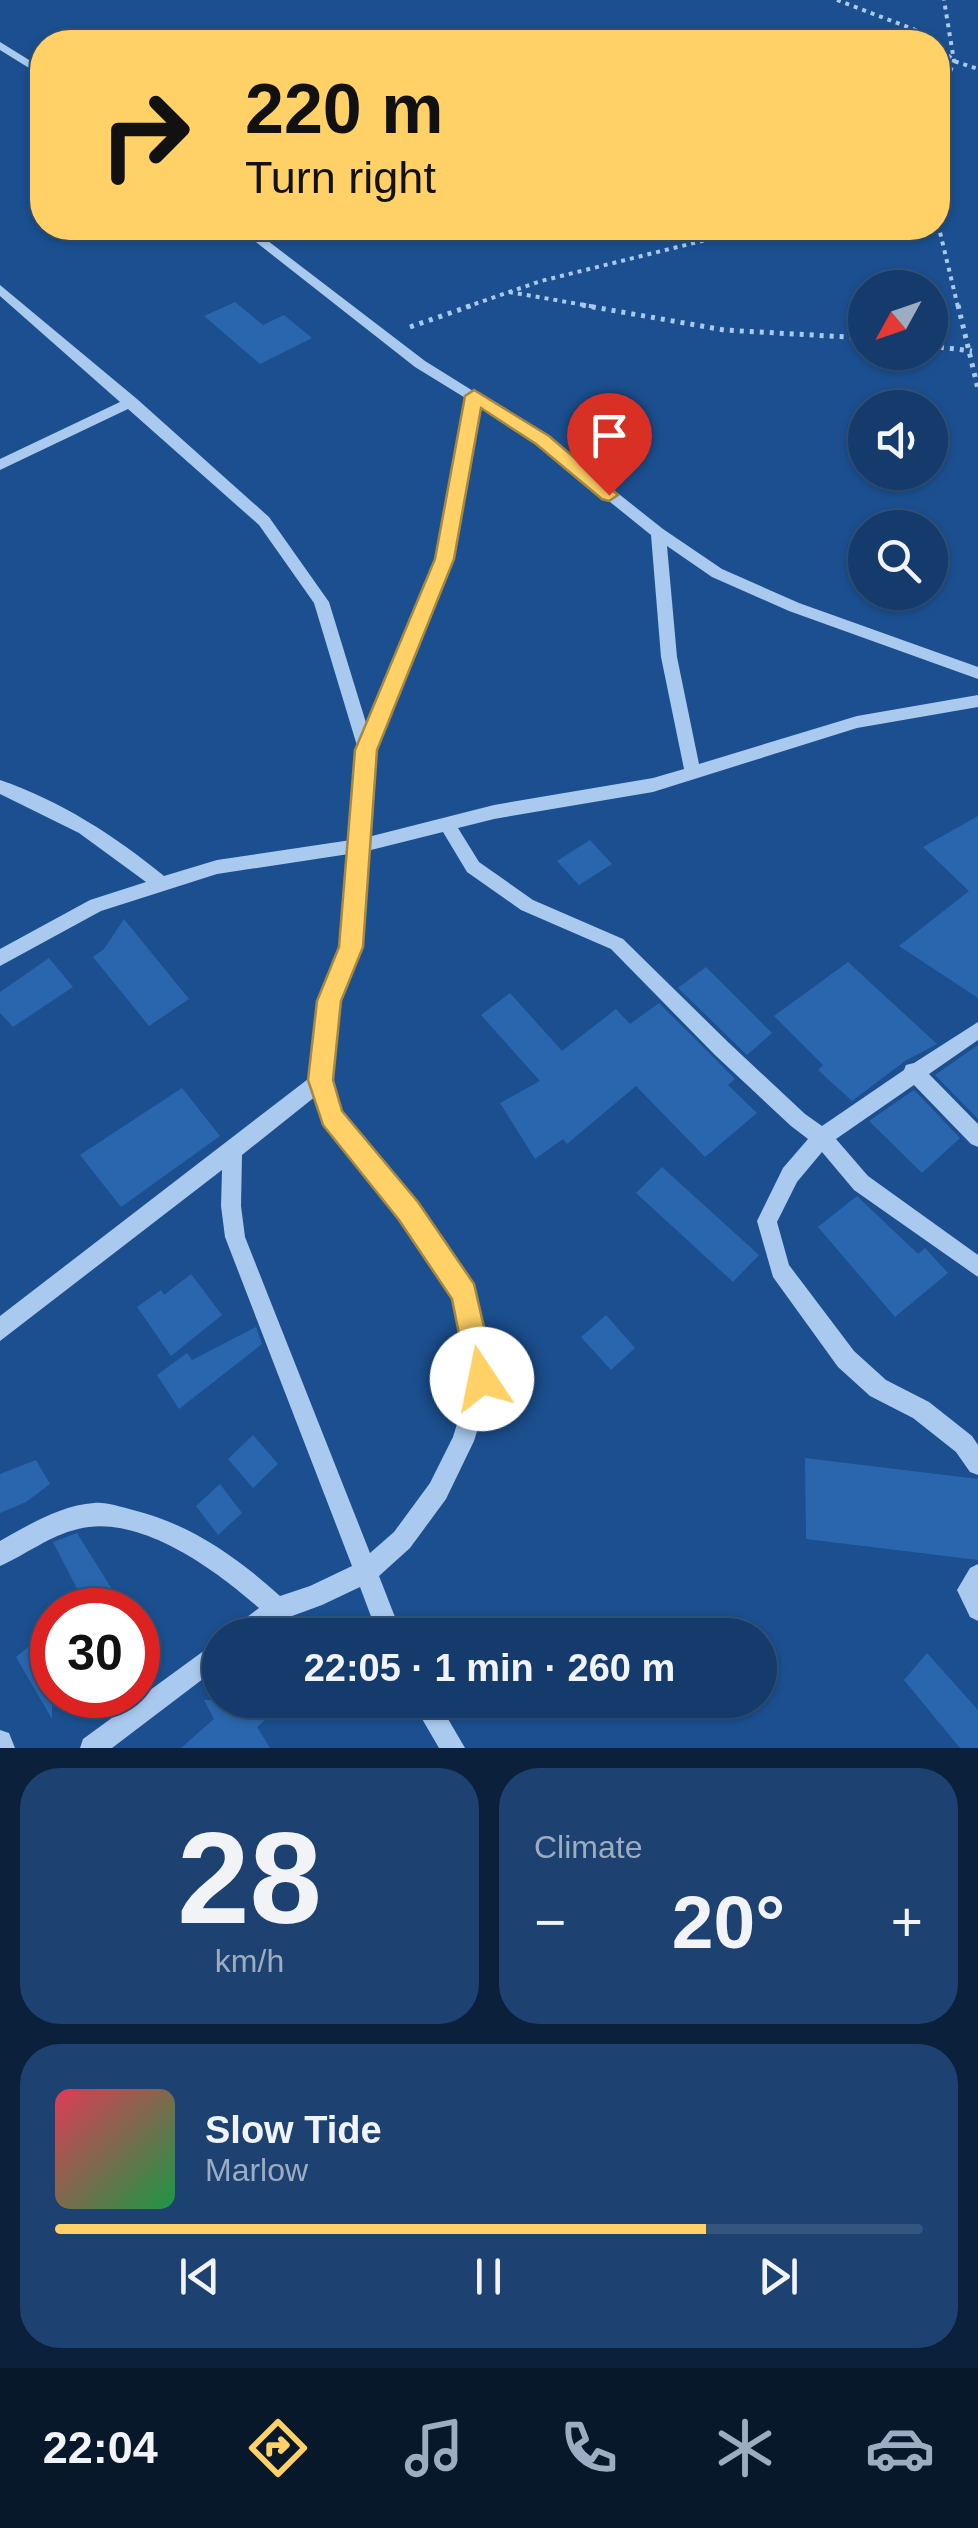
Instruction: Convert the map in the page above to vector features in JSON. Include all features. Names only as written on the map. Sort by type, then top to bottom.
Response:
[{"type":"street","points":[[0,45],[30,65]]},
{"type":"street","points":[[260,240],[420,364],[542,440],[658,533],[716,573],[765,595],[978,673]]},
{"type":"street","points":[[0,289],[264,522],[321,602],[366,750]]},
{"type":"street","points":[[266,1618],[368,1571],[402,1540],[438,1491],[464,1441],[482,1379],[465,1294],[409,1211],[332,1117],[320,1080],[329,1001],[351,947],[366,750],[445,559],[474,396]]},
{"type":"street","points":[[0,465],[132,402]]},
{"type":"street","points":[[658,533],[668,657],[693,774]]},
{"type":"street","points":[[0,958],[96,906],[217,867],[360,846],[447,824],[693,774],[857,722],[978,701]]},
{"type":"street","points":[[0,787],[63,812],[126,854],[162,885]]},
{"type":"street","points":[[447,824],[473,867],[527,905],[618,944],[722,1049],[798,1120],[822,1137],[861,1183],[978,1267]]},
{"type":"street","points":[[978,1030],[822,1137],[790,1175],[767,1221],[780,1270],[846,1359],[878,1388],[921,1410],[964,1444],[978,1464]]},
{"type":"street","points":[[913,1072],[978,1138]]},
{"type":"street","points":[[0,1330],[320,1080]]},
{"type":"street","points":[[232,1151],[230,1206],[236,1237],[384,1618]]},
{"type":"street","points":[[0,1554],[30,1536],[96,1513],[142,1522],[191,1540],[278,1609]]},
{"type":"street","points":[[978,1576],[969,1590],[978,1610]]},
{"type":"street","points":[[92,1748],[202,1665]]},
{"type":"street","points":[[434,1718],[453,1748]]},
{"type":"path","points":[[837,0],[916,30]]},
{"type":"path","points":[[944,0],[949,30]]},
{"type":"path","points":[[950,37],[954,61],[950,72]]},
{"type":"path","points":[[950,57],[978,68]]},
{"type":"path","points":[[382,332],[406,328],[508,292],[697,240]]},
{"type":"path","points":[[942,240],[972,351],[978,389]]},
{"type":"path","points":[[508,292],[724,330],[848,337]]},
{"type":"path","points":[[948,348],[972,351]]},
{"type":"building","points":[[235,302],[263,325],[284,315],[312,338],[260,364],[204,316]]},
{"type":"building","points":[[978,816],[978,998],[899,946],[969,891],[923,847]]},
{"type":"building","points":[[590,840],[612,864],[579,885],[557,861]]},
{"type":"building","points":[[124,919],[189,999],[149,1026],[93,957],[104,949]]},
{"type":"building","points":[[49,958],[73,987],[13,1027],[0,1013],[0,992]]},
{"type":"building","points":[[848,962],[937,1044],[905,1061],[852,1101],[818,1070],[823,1065],[774,1016]]},
{"type":"building","points":[[706,967],[772,1033],[747,1055],[678,988]]},
{"type":"building","points":[[510,993],[562,1051],[616,1009],[630,1024],[659,1003],[735,1079],[728,1085],[757,1113],[705,1157],[636,1086],[567,1144],[563,1139],[535,1159],[500,1103],[540,1081],[481,1015]]},
{"type":"building","points":[[978,1045],[978,1119],[935,1075]]},
{"type":"building","points":[[182,1088],[220,1136],[121,1207],[80,1155]]},
{"type":"building","points":[[914,1090],[960,1138],[922,1173],[869,1121]]},
{"type":"building","points":[[662,1167],[759,1255],[733,1282],[636,1193]]},
{"type":"building","points":[[857,1196],[918,1254],[925,1248],[948,1273],[895,1317],[818,1227]]},
{"type":"building","points":[[191,1274],[222,1315],[171,1356],[137,1307],[161,1290],[164,1295]]},
{"type":"building","points":[[606,1315],[635,1348],[611,1370],[581,1337]]},
{"type":"building","points":[[256,1327],[262,1344],[179,1409],[157,1375],[187,1353],[192,1360]]},
{"type":"building","points":[[253,1435],[278,1464],[253,1488],[228,1459]]},
{"type":"building","points":[[805,1458],[978,1479],[978,1560],[806,1539]]},
{"type":"building","points":[[36,1460],[50,1484],[26,1502],[0,1513],[0,1474]]},
{"type":"building","points":[[220,1484],[242,1513],[218,1535],[196,1506]]},
{"type":"building","points":[[77,1533],[111,1588],[77,1588],[53,1542]]},
{"type":"building","points":[[30,1645],[30,1681],[16,1657]]},
{"type":"building","points":[[927,1653],[978,1710],[978,1748],[960,1748],[904,1680]]},
{"type":"building","points":[[268,1718],[257,1727],[270,1748],[181,1748],[214,1719]]},
{"type":"route","points":[[482,1379],[465,1294],[409,1211],[332,1117],[320,1080],[329,1001],[351,947],[366,750],[445,559],[474,396],[542,440],[609,495]]}]
